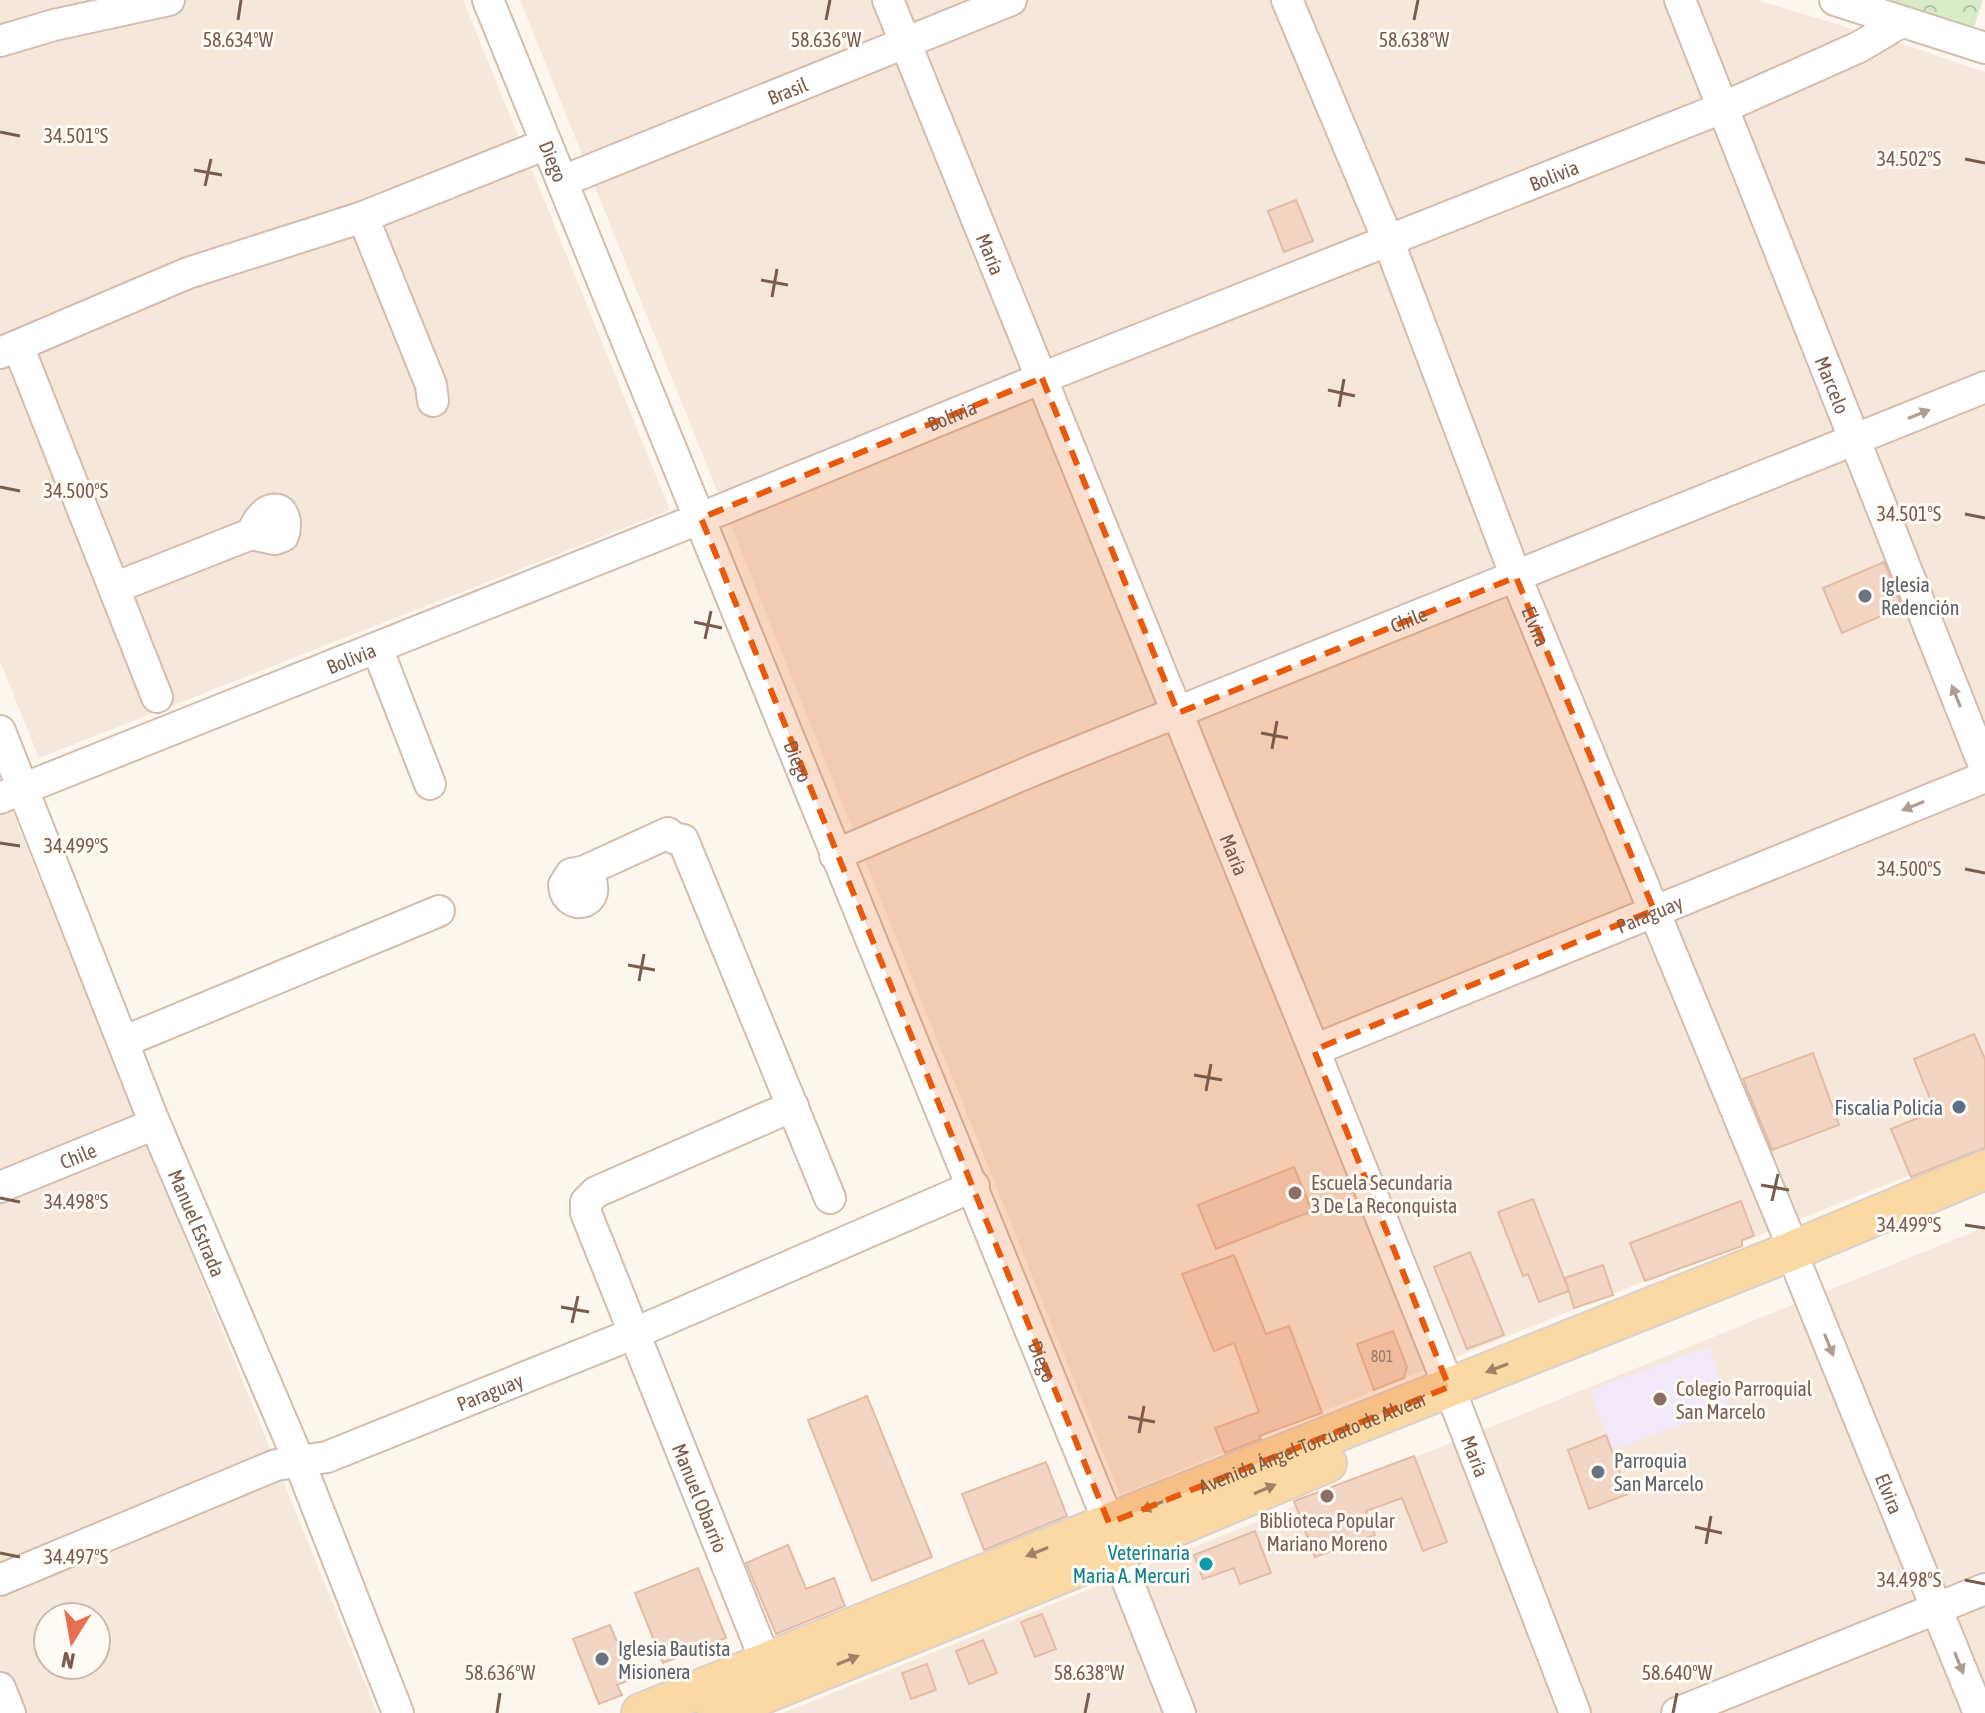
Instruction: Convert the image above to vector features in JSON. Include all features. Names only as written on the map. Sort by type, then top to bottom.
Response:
[{"type":"main road","name":"Avenida Ángel Torcuato de Alvear","points":[[1797,1261],[1985,1170]]},
{"type":"main road","name":"Avenida Ángel Torcuato de Alvear","points":[[717,1713],[1112,1538],[1797,1261],[1985,1195]]},
{"type":"main road","name":"Avenida Ángel Torcuato de Alvear","points":[[641,1713],[775,1688]]},
{"type":"street","points":[[0,41],[131,4],[169,0]]},
{"type":"street","name":"Diego","points":[[488,0],[701,518],[835,855],[974,1186],[1180,1713]]},
{"type":"street","name":"María","points":[[888,0],[1314,1050],[1575,1713]]},
{"type":"street","name":"Brasil","points":[[563,181],[1011,0]]},
{"type":"street","name":"Elvira","points":[[1287,0],[1388,240],[1516,577],[1979,1713]]},
{"type":"street","name":"Marcelo","points":[[1680,0],[1985,768]]},
{"type":"street","points":[[1835,0],[1985,48]]},
{"type":"street","name":"Bolivia","points":[[12,794],[1042,378],[1722,108],[1859,47],[1901,22]]},
{"type":"street","points":[[157,697],[114,588],[9,350],[188,273],[363,217],[546,144]]},
{"type":"street","points":[[363,217],[431,385],[433,401]]},
{"type":"street","name":"Chile","points":[[835,855],[1036,769],[1985,387]]},
{"type":"street","points":[[114,588],[251,534]]},
{"type":"street","points":[[377,648],[430,784]]},
{"type":"street","name":"Manuel Estrada","points":[[0,731],[12,794],[123,1042],[299,1461],[398,1713]]},
{"type":"street","name":"Paraguay","points":[[1314,1050],[1985,777]]},
{"type":"street","points":[[585,871],[675,837],[830,1198]]},
{"type":"street","points":[[123,1042],[439,911]]},
{"type":"street","name":"Manuel Obarrio","points":[[775,1688],[586,1213],[586,1202],[596,1192],[793,1106]]},
{"type":"street","name":"Chile","points":[[0,1187],[155,1124]]},
{"type":"street","name":"Paraguay","points":[[0,1580],[276,1465],[327,1457],[635,1333],[974,1186]]},
{"type":"street","points":[[1677,1713],[1985,1589]]},
{"type":"street","points":[[0,1688],[10,1713]]},
{"type":"highlighted area","points":[[1042,378],[1178,713],[1516,577],[1654,910],[1314,1050],[1449,1387],[1109,1523],[701,518]]},
{"type":"shaded area","points":[[0,0],[463,0],[670,510],[39,758],[0,661]]},
{"type":"shaded area","points":[[520,0],[1757,0],[1985,72],[1985,1145],[1120,1495]]},
{"type":"shaded area","points":[[0,781],[377,1713],[0,1713]]},
{"type":"shaded area","points":[[1985,1227],[1985,1713],[783,1713]]},
{"type":"shaded area","name":"Colegio Parroquial San Marcelo","points":[[1709,1347],[1730,1407],[1612,1450],[1590,1390]]},
{"type":"green space","points":[[1876,0],[1983,0],[1973,30]]},
{"type":"building","points":[[1296,200],[1313,241],[1284,252],[1268,211]]},
{"type":"building","name":"Iglesia Redención","points":[[1884,562],[1902,607],[1842,633],[1823,588]]},
{"type":"building","name":"Fiscalia Policía","points":[[1974,1034],[1985,1059],[1985,1148],[1911,1177],[1891,1129],[1935,1111],[1914,1059]]},
{"type":"building","points":[[1813,1053],[1839,1125],[1772,1150],[1743,1079]]},
{"type":"building","points":[[1294,1167],[1312,1211],[1216,1249],[1198,1205]]},
{"type":"building","points":[[1533,1199],[1569,1291],[1539,1302],[1528,1274],[1523,1276],[1498,1212]]},
{"type":"building","points":[[1741,1201],[1754,1236],[1742,1240],[1742,1246],[1645,1281],[1630,1243]]},
{"type":"building","points":[[1470,1252],[1504,1335],[1467,1349],[1434,1267]]},
{"type":"building","points":[[1234,1255],[1266,1334],[1289,1326],[1322,1413],[1259,1436],[1261,1439],[1225,1453],[1215,1428],[1259,1412],[1234,1343],[1214,1351],[1182,1274]]},
{"type":"building","points":[[1603,1265],[1613,1295],[1574,1308],[1565,1278]]},
{"type":"building","points":[[1393,1331],[1407,1367],[1404,1378],[1374,1390],[1357,1344]]},
{"type":"building","points":[[867,1396],[932,1557],[872,1581],[808,1420]]},
{"type":"building","name":"Parroquia San Marcelo","points":[[1606,1435],[1628,1494],[1589,1509],[1568,1450]]},
{"type":"building","points":[[1414,1456],[1447,1542],[1423,1551],[1402,1498],[1366,1511],[1375,1535],[1315,1557],[1294,1501]]},
{"type":"building","points":[[1046,1462],[1067,1516],[984,1550],[962,1494]]},
{"type":"building","points":[[1255,1531],[1271,1573],[1240,1584],[1234,1568],[1203,1579],[1194,1555]]},
{"type":"building","points":[[788,1545],[806,1589],[834,1578],[845,1606],[776,1634],[746,1563]]},
{"type":"building","points":[[698,1568],[726,1638],[663,1663],[635,1593]]},
{"type":"building","points":[[1042,1614],[1056,1649],[1035,1657],[1021,1622]]},
{"type":"building","name":"Iglesia Bautista Misionera","points":[[610,1625],[632,1679],[617,1685],[622,1695],[599,1704],[573,1639]]},
{"type":"building","points":[[983,1640],[997,1673],[969,1684],[956,1651]]},
{"type":"building","points":[[927,1664],[936,1690],[911,1699],[902,1673]]},
{"type":"place","name":"Iglesia Redención","points":[[1865,596]]},
{"type":"place","name":"Fiscalia Policía","points":[[1959,1107]]},
{"type":"place","name":"Escuela Secundaria 3 De La Reconquista","points":[[1295,1193]]},
{"type":"place","name":"Colegio Parroquial San Marcelo","points":[[1660,1399]]},
{"type":"place","name":"Parroquia San Marcelo","points":[[1598,1472]]},
{"type":"place","name":"Biblioteca Popular Mariano Moreno","points":[[1327,1496]]},
{"type":"place","name":"Veterinaria Maria A. Mercuri","points":[[1206,1564]]},
{"type":"place","name":"Iglesia Bautista Misionera","points":[[602,1659]]}]
